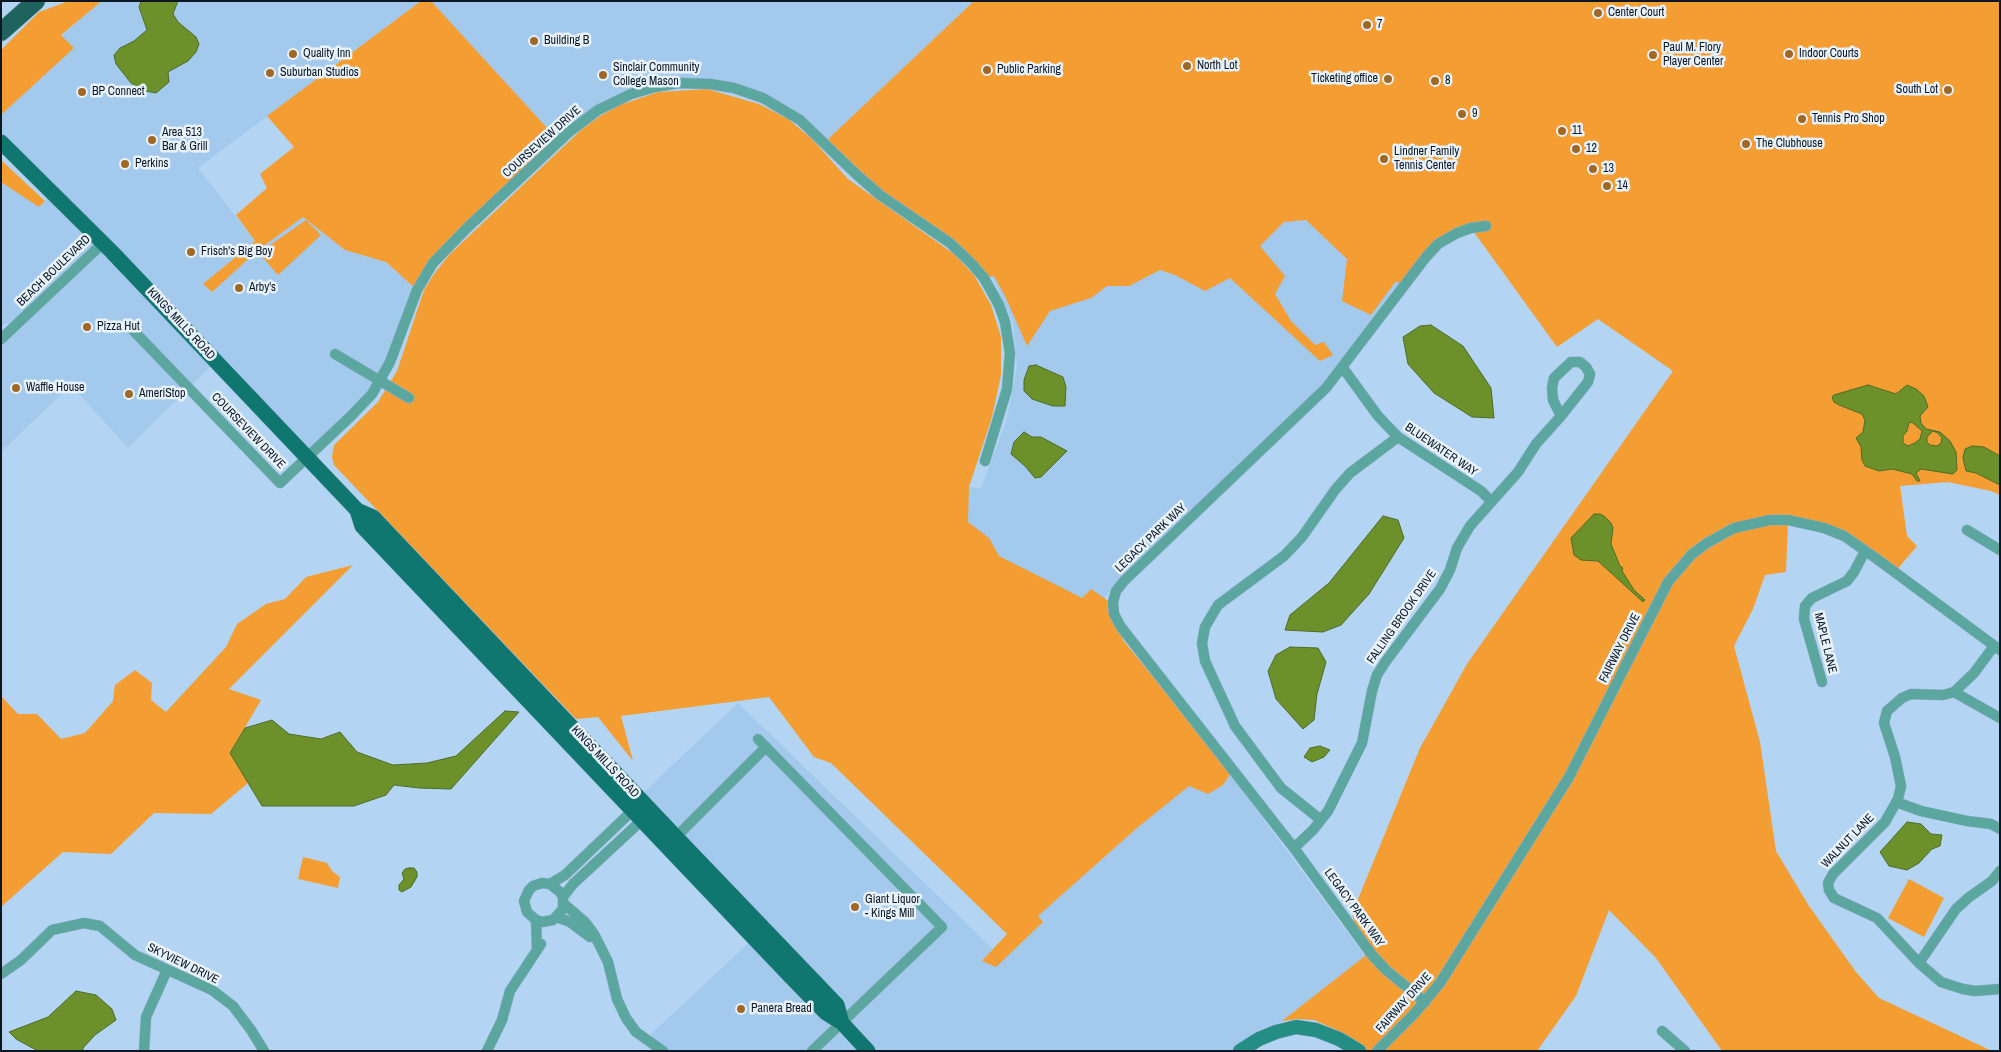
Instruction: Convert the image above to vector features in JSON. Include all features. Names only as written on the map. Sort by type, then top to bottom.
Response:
[{"type":"highway","points":[[1,32],[36,1]]},
{"type":"main road","name":"KINGS MILLS ROAD","points":[[1,142],[103,242],[357,510],[372,517],[837,1005],[842,1023]]},
{"type":"main road","name":"KINGS MILLS ROAD","points":[[357,510],[362,526],[636,816],[826,1013],[842,1023],[868,1051]]},
{"type":"street","name":"COURSEVIEW DRIVE","points":[[128,325],[280,483],[352,416],[380,381],[390,362],[417,290],[433,264],[455,239],[569,132],[598,110],[631,94],[655,87],[676,84],[710,84],[734,88],[763,98],[800,120],[856,175],[950,243],[984,278],[999,305],[1005,322],[1010,353],[1008,390],[985,461]]},
{"type":"street","name":"LEGACY PARK WAY","points":[[1425,1002],[1386,970],[1372,955],[1294,848],[1121,626],[1114,614],[1113,602],[1116,591],[1124,581],[1326,388],[1438,244],[1457,232],[1486,226]]},
{"type":"street","name":"BEACH BOULEVARD","points":[[1,339],[103,242]]},
{"type":"street","points":[[335,354],[408,398]]},
{"type":"street","name":"FALLING BROOK DRIVE","points":[[1294,848],[1328,811],[1362,743],[1377,675],[1440,589],[1450,570],[1457,548],[1470,526],[1518,472],[1536,444],[1561,416],[1588,382],[1590,374],[1580,362],[1570,362],[1554,378],[1552,388],[1553,400],[1561,416]]},
{"type":"street","name":"BLUEWATER WAY","points":[[1343,368],[1378,416],[1398,437],[1480,491],[1491,501]]},
{"type":"street","points":[[1321,820],[1281,788],[1236,726],[1206,661],[1202,643],[1205,627],[1218,605],[1284,556],[1302,537],[1350,473],[1398,437]]},
{"type":"street","name":"FAIRWAY DRIVE","points":[[1377,1051],[1425,1002],[1440,983],[1569,777],[1668,582],[1692,554],[1707,543],[1734,528],[1770,520],[1788,520],[1824,528],[1844,536],[1866,551],[1997,648]]},
{"type":"street","points":[[1966,530],[2000,550]]},
{"type":"street","name":"MAPLE LANE","points":[[1822,682],[1804,619],[1806,606],[1816,595],[1846,581],[1854,572],[1866,551]]},
{"type":"street","points":[[1997,648],[1954,692],[2000,718]]},
{"type":"street","name":"WALNUT LANE","points":[[1954,692],[1943,695],[1911,694],[1894,705],[1885,716],[1884,723],[1901,786],[1896,802],[1879,828],[1833,874],[1829,880],[1829,890],[1838,901],[1878,918],[1919,963],[1941,982],[1951,987],[1975,991],[2000,989]]},
{"type":"street","points":[[758,738],[942,927],[812,1051]]},
{"type":"street","points":[[676,837],[766,747]]},
{"type":"street","points":[[1896,802],[1921,811],[1991,824],[2000,829]]},
{"type":"street","points":[[600,946],[582,929],[570,922],[553,919],[536,920],[527,912],[524,901],[529,890],[537,884],[550,884],[565,875],[636,816]]},
{"type":"street","points":[[486,1051],[497,1034],[510,991],[542,941],[573,884],[636,816]]},
{"type":"street","points":[[1919,963],[1956,908],[1992,881],[2000,871]]},
{"type":"street","points":[[550,884],[560,892],[563,901],[594,934],[608,962],[617,999],[626,1018],[636,1032],[663,1051]]},
{"type":"street","points":[[536,920],[537,949]]},
{"type":"street","name":"SKYVIEW DRIVE","points":[[1,974],[21,960],[52,930],[84,923],[100,926],[135,955],[212,990],[233,1006],[264,1051]]},
{"type":"street","points":[[144,1051],[146,1017],[167,970]]},
{"type":"street","points":[[1240,1051],[1259,1039],[1296,1027],[1316,1030],[1339,1039],[1359,1051]]},
{"type":"street","points":[[1662,1031],[1685,1051]]},
{"type":"shaded area","points":[[69,1],[102,1],[61,35],[74,48],[1,115],[1,50],[39,12]]},
{"type":"shaded area","points":[[102,1],[421,1],[198,168],[255,241],[203,284],[211,292],[257,251],[303,217],[345,250],[385,262],[417,290],[380,381],[308,458],[216,361],[128,448],[71,385],[1,452],[1,339],[15,326],[8,323],[1,326],[1,182],[39,207],[53,193],[1,142],[1,115],[74,48],[61,36]]},
{"type":"shaded area","points":[[141,1],[178,1],[173,14],[178,22],[196,37],[199,44],[196,52],[188,61],[168,72],[169,82],[156,93],[146,91],[131,83],[116,64],[114,55],[120,48],[134,41],[147,30],[139,7]]},
{"type":"shaded area","points":[[421,1],[431,1],[559,141],[467,228],[417,290],[386,262],[345,250],[303,217],[257,251],[212,292],[203,284],[255,241],[236,215],[267,188],[260,174],[294,147],[267,116]]},
{"type":"shaded area","points":[[431,1],[974,1],[824,143],[780,106],[710,84],[631,94],[559,141]]},
{"type":"shaded area","points":[[974,1],[2000,1],[2000,495],[1991,491],[1948,482],[1900,486],[1907,536],[1917,546],[1895,572],[1852,541],[1788,520],[1786,572],[1765,575],[1753,609],[1734,646],[1760,742],[1776,851],[1809,906],[1856,972],[1879,998],[1992,1051],[1722,1051],[1656,958],[1609,910],[1576,996],[1537,1051],[1362,1051],[1339,1031],[1314,1020],[1282,1021],[1365,956],[1352,914],[1420,748],[1467,664],[1673,371],[1598,319],[1557,347],[1471,228],[1438,244],[1403,287],[1396,281],[1371,315],[1342,301],[1347,259],[1306,220],[1284,222],[1260,246],[1285,276],[1275,294],[1291,321],[1315,345],[1324,342],[1333,355],[1320,361],[1230,278],[1205,291],[1175,275],[1160,270],[1129,286],[1107,286],[1091,298],[1050,311],[1027,346],[994,276],[984,278],[925,226],[824,143]]},
{"type":"shaded area","points":[[707,89],[759,104],[788,119],[812,139],[848,179],[954,254],[974,275],[991,305],[1001,337],[1001,375],[992,417],[969,487],[968,522],[989,538],[999,556],[1082,598],[1091,589],[1107,600],[1123,640],[1231,773],[1223,785],[1208,794],[1189,786],[1137,828],[1038,916],[1043,922],[996,967],[982,961],[1007,934],[831,763],[814,757],[769,697],[621,716],[633,761],[598,717],[576,719],[334,465],[332,457],[334,445],[378,402],[397,371],[424,290],[449,255],[581,130],[600,116],[620,105],[658,92]]},
{"type":"shaded area","points":[[1,160],[45,201],[39,207],[1,182]]},
{"type":"shaded area","points":[[1312,201],[1399,284],[1338,369],[1121,579],[1095,609],[953,535],[969,487],[981,488],[1007,419],[1017,367],[1013,323],[992,276]]},
{"type":"shaded area","points":[[306,220],[321,235],[278,275],[259,253]]},
{"type":"shaded area","points":[[1431,325],[1463,346],[1491,388],[1494,418],[1472,417],[1434,393],[1408,364],[1403,337],[1420,326]]},
{"type":"shaded area","points":[[1036,365],[1063,377],[1066,387],[1065,406],[1053,406],[1032,399],[1024,391],[1024,380],[1029,366]]},
{"type":"shaded area","points":[[1868,385],[1896,394],[1907,385],[1916,389],[1924,396],[1928,407],[1920,416],[1921,423],[1926,429],[1940,432],[1950,441],[1956,452],[1957,470],[1953,474],[1921,469],[1916,473],[1920,481],[1917,481],[1912,474],[1892,469],[1879,471],[1865,466],[1862,460],[1861,447],[1856,438],[1863,432],[1865,420],[1862,414],[1834,402],[1832,397]],"holes":[[[1912,422],[1922,431],[1920,439],[1908,446],[1903,443],[1903,436],[1907,431],[1909,423]],[[1933,431],[1942,438],[1941,443],[1937,446],[1930,445],[1927,442],[1927,437]]]},
{"type":"shaded area","points":[[1024,432],[1032,437],[1041,437],[1067,451],[1041,477],[1035,478],[1011,454],[1014,442]]},
{"type":"shaded area","points":[[1972,446],[1984,447],[2000,456],[2000,485],[1976,473],[1966,471],[1963,458],[1965,449]]},
{"type":"shaded area","points":[[1594,514],[1604,516],[1611,523],[1613,528],[1611,544],[1620,566],[1623,568],[1622,571],[1634,590],[1645,600],[1643,602],[1598,561],[1581,560],[1574,555],[1571,538]]},
{"type":"shaded area","points":[[1383,516],[1398,520],[1404,538],[1369,594],[1341,625],[1323,632],[1285,630],[1290,615],[1329,583]]},
{"type":"shaded area","points":[[353,565],[229,689],[261,700],[230,753],[248,783],[211,814],[154,813],[111,854],[63,852],[1,907],[1,696],[18,714],[37,714],[61,739],[85,733],[113,701],[115,685],[135,670],[152,683],[151,700],[166,712],[226,647],[237,624],[266,604],[285,599],[306,577]]},
{"type":"shaded area","points":[[1290,647],[1318,648],[1326,662],[1317,694],[1314,720],[1303,729],[1276,699],[1268,671],[1276,655]]},
{"type":"shaded area","points":[[738,703],[998,954],[1016,935],[1217,757],[1365,956],[1259,1039],[1240,1051],[669,1051],[650,1035],[754,938],[638,798]]},
{"type":"shaded area","points":[[505,711],[519,712],[451,789],[394,785],[386,795],[354,806],[262,806],[230,753],[245,728],[272,720],[289,734],[321,739],[340,732],[357,752],[393,765],[427,763],[456,756]]},
{"type":"shaded area","points":[[1320,746],[1330,750],[1324,757],[1312,762],[1304,757],[1310,748]]},
{"type":"shaded area","points":[[1907,822],[1921,824],[1931,834],[1942,835],[1940,846],[1932,849],[1919,863],[1907,870],[1889,866],[1880,852]]},
{"type":"shaded area","points":[[303,857],[327,863],[332,871],[340,877],[338,888],[298,879]]},
{"type":"shaded area","points":[[414,868],[417,872],[417,877],[411,887],[402,892],[399,890],[399,885],[404,879],[402,873],[405,869]]},
{"type":"shaded area","points":[[1909,879],[1944,898],[1924,937],[1888,918]]},
{"type":"shaded area","points":[[76,991],[96,995],[112,1009],[116,1020],[95,1035],[83,1048],[83,1051],[38,1051],[16,1039],[9,1032],[48,1017]]},
{"type":"place","name":"Center Court","points":[[1598,13]]},
{"type":"place","name":"7","points":[[1367,25]]},
{"type":"place","name":"Building B","points":[[534,41]]},
{"type":"place","name":"Quality Inn","points":[[293,54]]},
{"type":"place","name":"Indoor Courts","points":[[1789,54]]},
{"type":"place","name":"Paul M. Flory Player Center","points":[[1653,55]]},
{"type":"place","name":"North Lot","points":[[1187,66]]},
{"type":"place","name":"Public Parking","points":[[987,70]]},
{"type":"place","name":"Suburban Studios","points":[[270,73]]},
{"type":"place","name":"Sinclair Community College Mason","points":[[603,75]]},
{"type":"place","name":"Ticketing office","points":[[1388,79]]},
{"type":"place","name":"8","points":[[1435,81]]},
{"type":"place","name":"South Lot","points":[[1948,90]]},
{"type":"place","name":"BP Connect","points":[[82,92]]},
{"type":"place","name":"9","points":[[1462,114]]},
{"type":"place","name":"Tennis Pro Shop","points":[[1802,119]]},
{"type":"place","name":"11","points":[[1562,131]]},
{"type":"place","name":"Area 513 Bar & Grill","points":[[152,140]]},
{"type":"place","name":"The Clubhouse","points":[[1746,144]]},
{"type":"place","name":"12","points":[[1576,149]]},
{"type":"place","name":"Lindner Family Tennis Center","points":[[1384,159]]},
{"type":"place","name":"Perkins","points":[[125,164]]},
{"type":"place","name":"13","points":[[1593,169]]},
{"type":"place","name":"14","points":[[1607,186]]},
{"type":"place","name":"Frisch's Big Boy","points":[[191,252]]},
{"type":"place","name":"Arby's","points":[[239,288]]},
{"type":"place","name":"Pizza Hut","points":[[87,327]]},
{"type":"place","name":"Waffle House","points":[[16,388]]},
{"type":"place","name":"AmeriStop","points":[[129,394]]},
{"type":"place","name":"Giant Liquor - Kings Mill","points":[[855,907]]},
{"type":"place","name":"Panera Bread","points":[[741,1009]]}]
